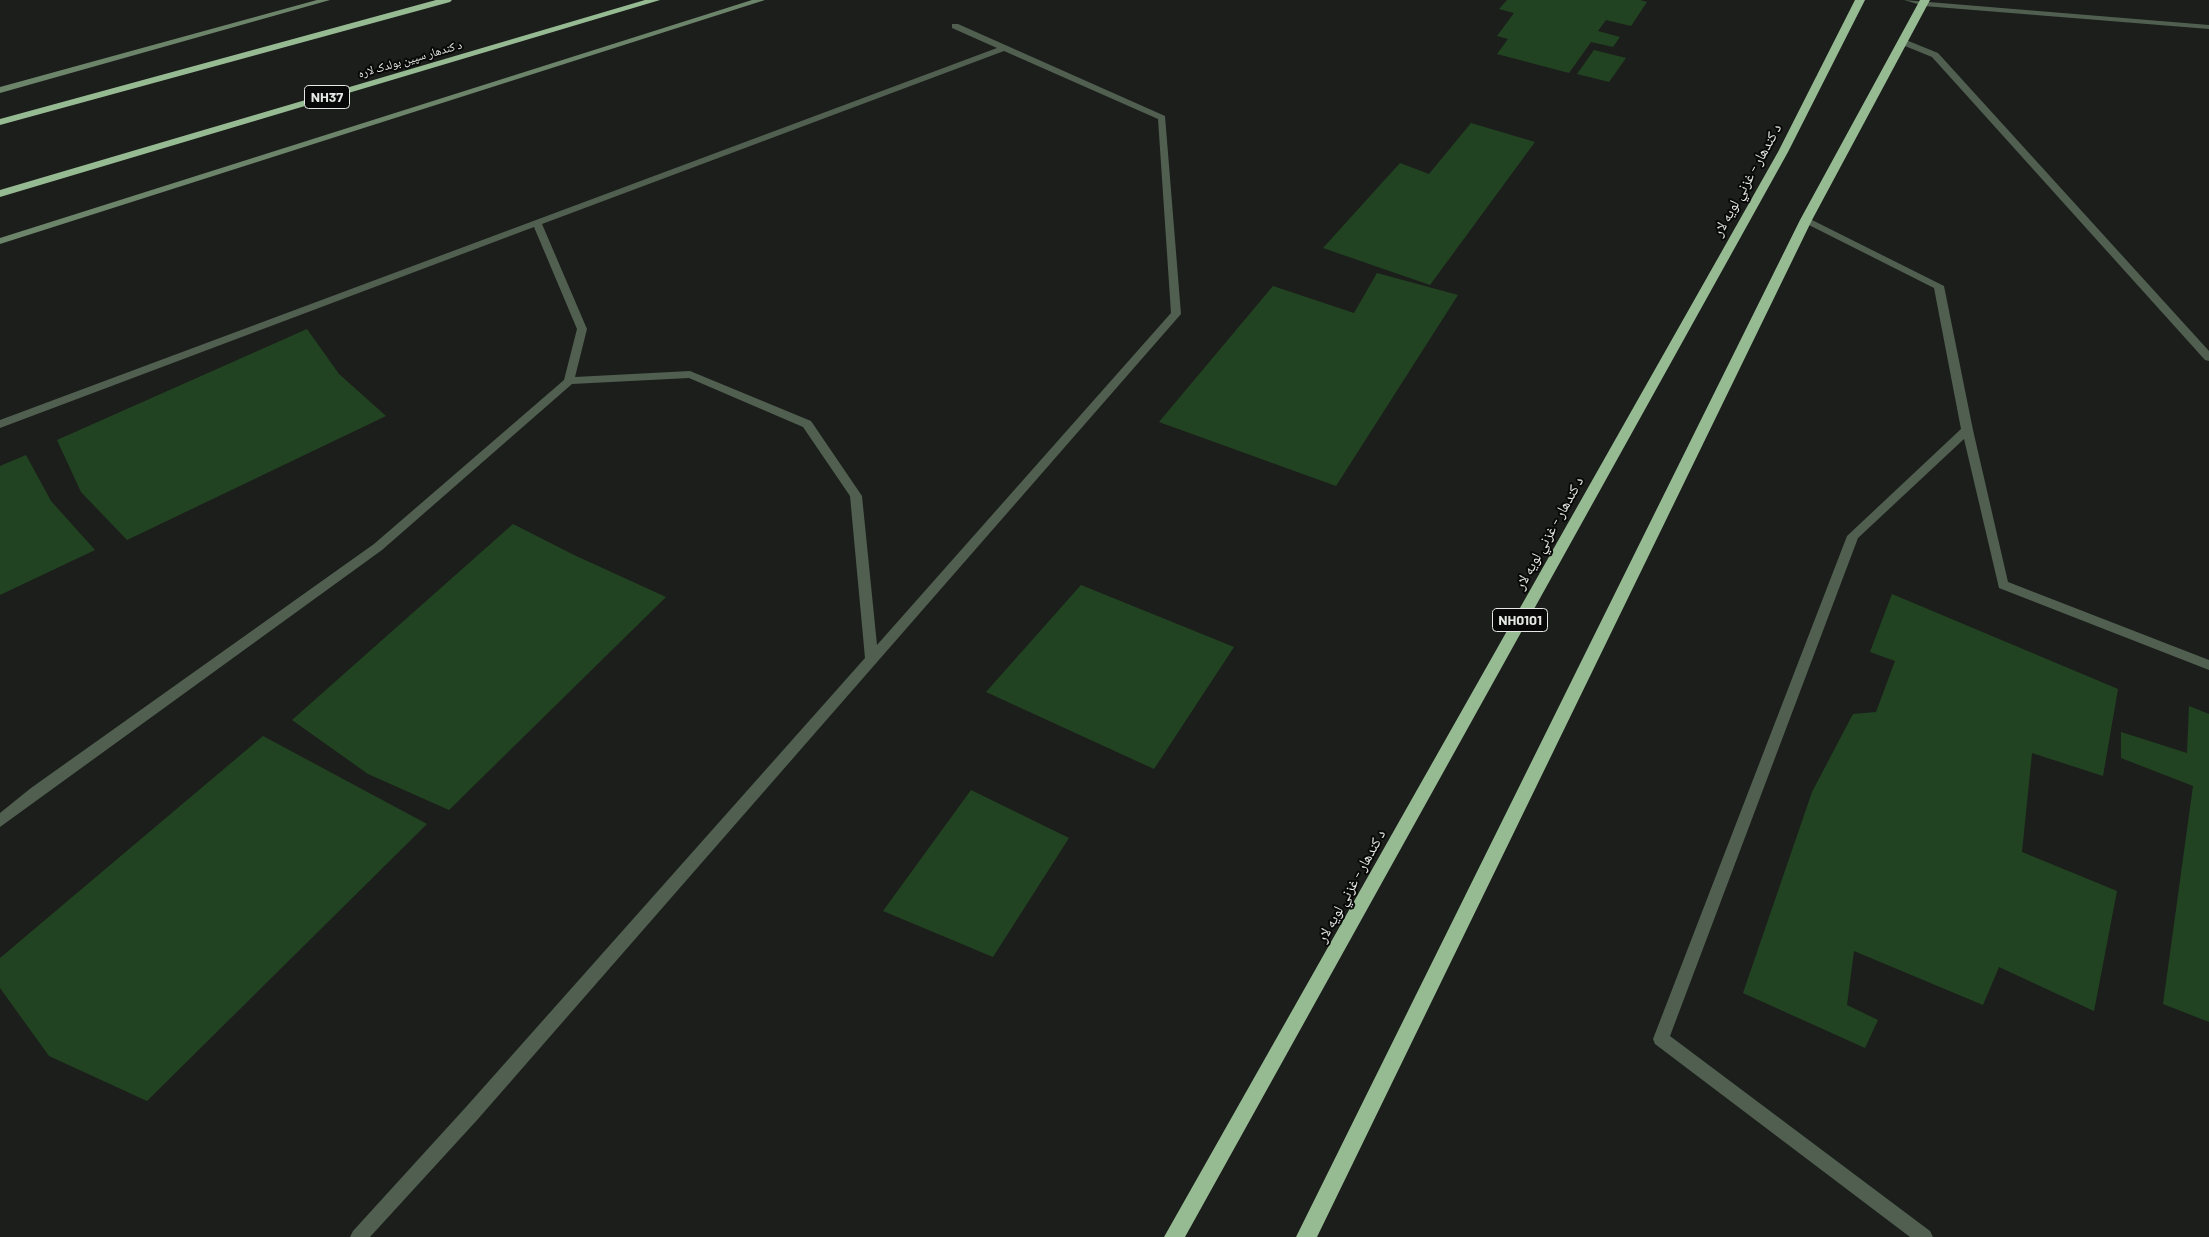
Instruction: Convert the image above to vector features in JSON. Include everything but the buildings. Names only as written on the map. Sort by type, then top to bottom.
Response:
[{"type":"highway","points":[[0,122],[447,0]]},
{"type":"highway","name":"د کندهار سپین بولدک لاره","points":[[0,194],[655,0]]},
{"type":"highway","name":"د کندهار - غزني لويه لار","points":[[1174,1237],[1783,152],[1860,0]]},
{"type":"highway","points":[[1306,1237],[1806,220],[1924,2]]},
{"type":"street","points":[[0,90],[326,0]]},
{"type":"street","points":[[0,241],[689,21],[761,0]]},
{"type":"street","points":[[1908,0],[2209,27]]},
{"type":"street","points":[[359,1237],[479,1106],[1176,314],[1162,118],[955,26]]},
{"type":"street","points":[[1903,42],[1934,55],[2209,358]]},
{"type":"street","points":[[0,424],[1004,48]]},
{"type":"street","points":[[1806,220],[1939,286],[1967,430],[2003,586],[2209,665]]},
{"type":"street","points":[[0,821],[36,792],[378,547],[569,381],[582,329],[537,223]]},
{"type":"street","points":[[569,381],[690,374],[806,424],[856,496],[872,660]]},
{"type":"street","points":[[1924,1237],[1661,1039],[1853,536],[1967,430]]}]
